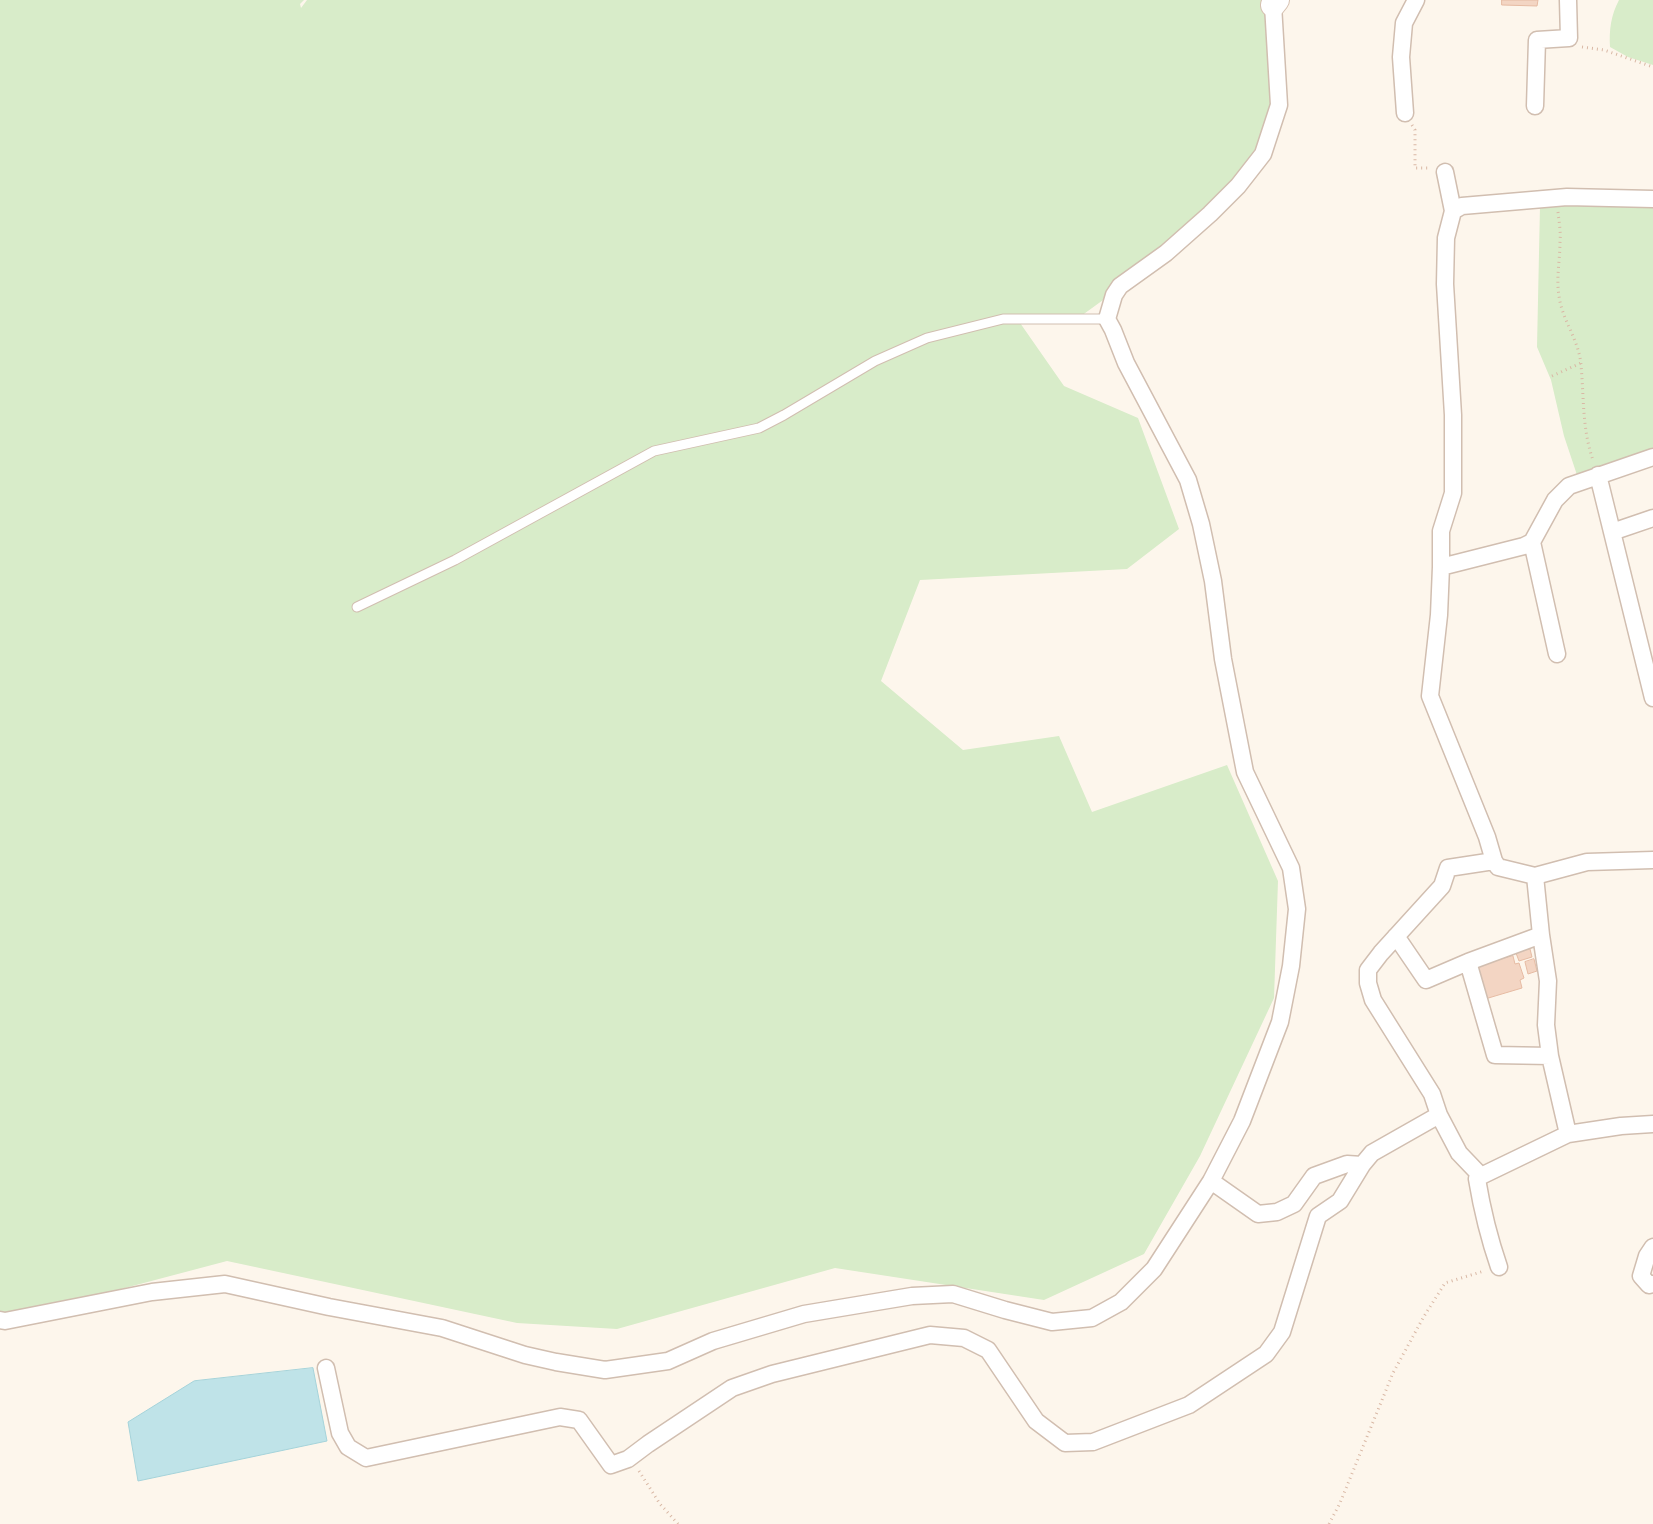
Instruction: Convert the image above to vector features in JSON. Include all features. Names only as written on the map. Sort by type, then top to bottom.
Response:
[{"type":"street","points":[[1405,113],[1401,57],[1404,23],[1416,0]]},
{"type":"street","points":[[1535,106],[1537,40],[1569,38],[1568,0]]},
{"type":"street","points":[[0,1320],[152,1292],[225,1284],[328,1307],[442,1328],[525,1355],[605,1370],[668,1361],[713,1340],[804,1314],[912,1296],[953,1294],[1052,1322],[1092,1318],[1121,1302],[1154,1269],[1211,1181],[1242,1120],[1280,1022],[1291,966],[1297,909],[1290,868],[1245,772],[1222,659],[1213,581],[1188,480],[1130,370],[1107,319],[1114,295],[1120,286],[1166,253],[1210,214],[1238,186],[1263,154],[1278,105],[1275,2]]},
{"type":"street","points":[[1445,172],[1453,211],[1446,238],[1445,284],[1452,415],[1453,493],[1441,531],[1438,615],[1430,696],[1498,867],[1535,876],[1587,862],[1653,860]]},
{"type":"street","points":[[1453,211],[1462,206],[1556,198],[1653,199]]},
{"type":"street","points":[[1441,567],[1524,546],[1532,542],[1554,500],[1569,486],[1653,457]]},
{"type":"street","points":[[1598,475],[1653,698]]},
{"type":"street","points":[[1612,532],[1653,518]]},
{"type":"street","points":[[1532,542],[1557,654]]},
{"type":"street","points":[[1481,1176],[1459,1153],[1439,1115],[1432,1094],[1373,1000],[1368,983],[1368,970],[1442,886],[1448,868],[1494,861]]},
{"type":"street","points":[[1535,876],[1548,981],[1546,1025],[1550,1056],[1568,1134]]},
{"type":"street","points":[[1396,936],[1426,980],[1541,935]]},
{"type":"street","points":[[1468,962],[1495,1055],[1550,1056]]},
{"type":"street","points":[[326,1368],[340,1433],[348,1447],[366,1458],[560,1417],[579,1420],[611,1465],[628,1459],[732,1388],[772,1374],[930,1335],[964,1338],[988,1350],[1036,1420],[1065,1442],[1093,1442],[1189,1405],[1266,1354],[1282,1332],[1318,1216],[1340,1201],[1362,1165],[1372,1153],[1439,1115]]},
{"type":"street","points":[[1499,1267],[1490,1243],[1477,1179],[1568,1134],[1621,1126],[1653,1124]]},
{"type":"street","points":[[1211,1181],[1258,1214],[1277,1212],[1294,1204],[1314,1176],[1347,1164],[1362,1165]]},
{"type":"street","points":[[1653,1247],[1647,1256],[1641,1276],[1649,1285],[1653,1284]]},
{"type":"lane","points":[[357,607],[455,560],[654,451],[759,428],[875,361],[928,338],[1003,319],[1107,319]]},
{"type":"path","points":[[1565,38],[1571,46],[1604,50],[1653,67]]},
{"type":"path","points":[[1405,113],[1415,130],[1415,168],[1437,168],[1445,172]]},
{"type":"path","points":[[1556,198],[1560,243],[1557,280],[1559,297],[1562,310],[1575,339],[1581,363],[1585,427],[1590,453],[1598,475]]},
{"type":"path","points":[[1552,376],[1581,363]]},
{"type":"path","points":[[1329,1524],[1362,1452],[1393,1373],[1423,1318],[1445,1283],[1499,1267]]},
{"type":"path","points":[[628,1459],[639,1471],[660,1504],[678,1524]]},
{"type":"green space","points":[[0,0],[304,0],[300,4],[301,8],[307,0],[1270,0],[1272,104],[1259,153],[1235,182],[1110,295],[1070,324],[1018,320],[1064,386],[1138,418],[1179,529],[1127,569],[920,580],[881,681],[963,750],[1059,736],[1092,812],[1227,765],[1278,881],[1274,998],[1200,1156],[1144,1254],[1044,1300],[835,1268],[617,1329],[517,1323],[227,1261],[0,1321]]},
{"type":"green space","points":[[1619,0],[1653,0],[1653,65],[1628,57],[1610,47],[1611,23]]},
{"type":"green space","points":[[1558,204],[1653,205],[1653,451],[1577,475],[1564,436],[1551,380],[1537,347],[1540,206]]},
{"type":"water","points":[[313,1368],[327,1441],[138,1481],[128,1422],[194,1381]]},
{"type":"building","points":[[1502,0],[1538,0],[1537,6],[1502,5]]},
{"type":"building","points":[[1530,949],[1532,957],[1519,961],[1516,953]]},
{"type":"building","points":[[1513,956],[1515,964],[1519,963],[1524,978],[1520,980],[1522,988],[1485,999],[1475,967]]},
{"type":"building","points":[[1534,959],[1537,971],[1528,974],[1525,962]]}]
